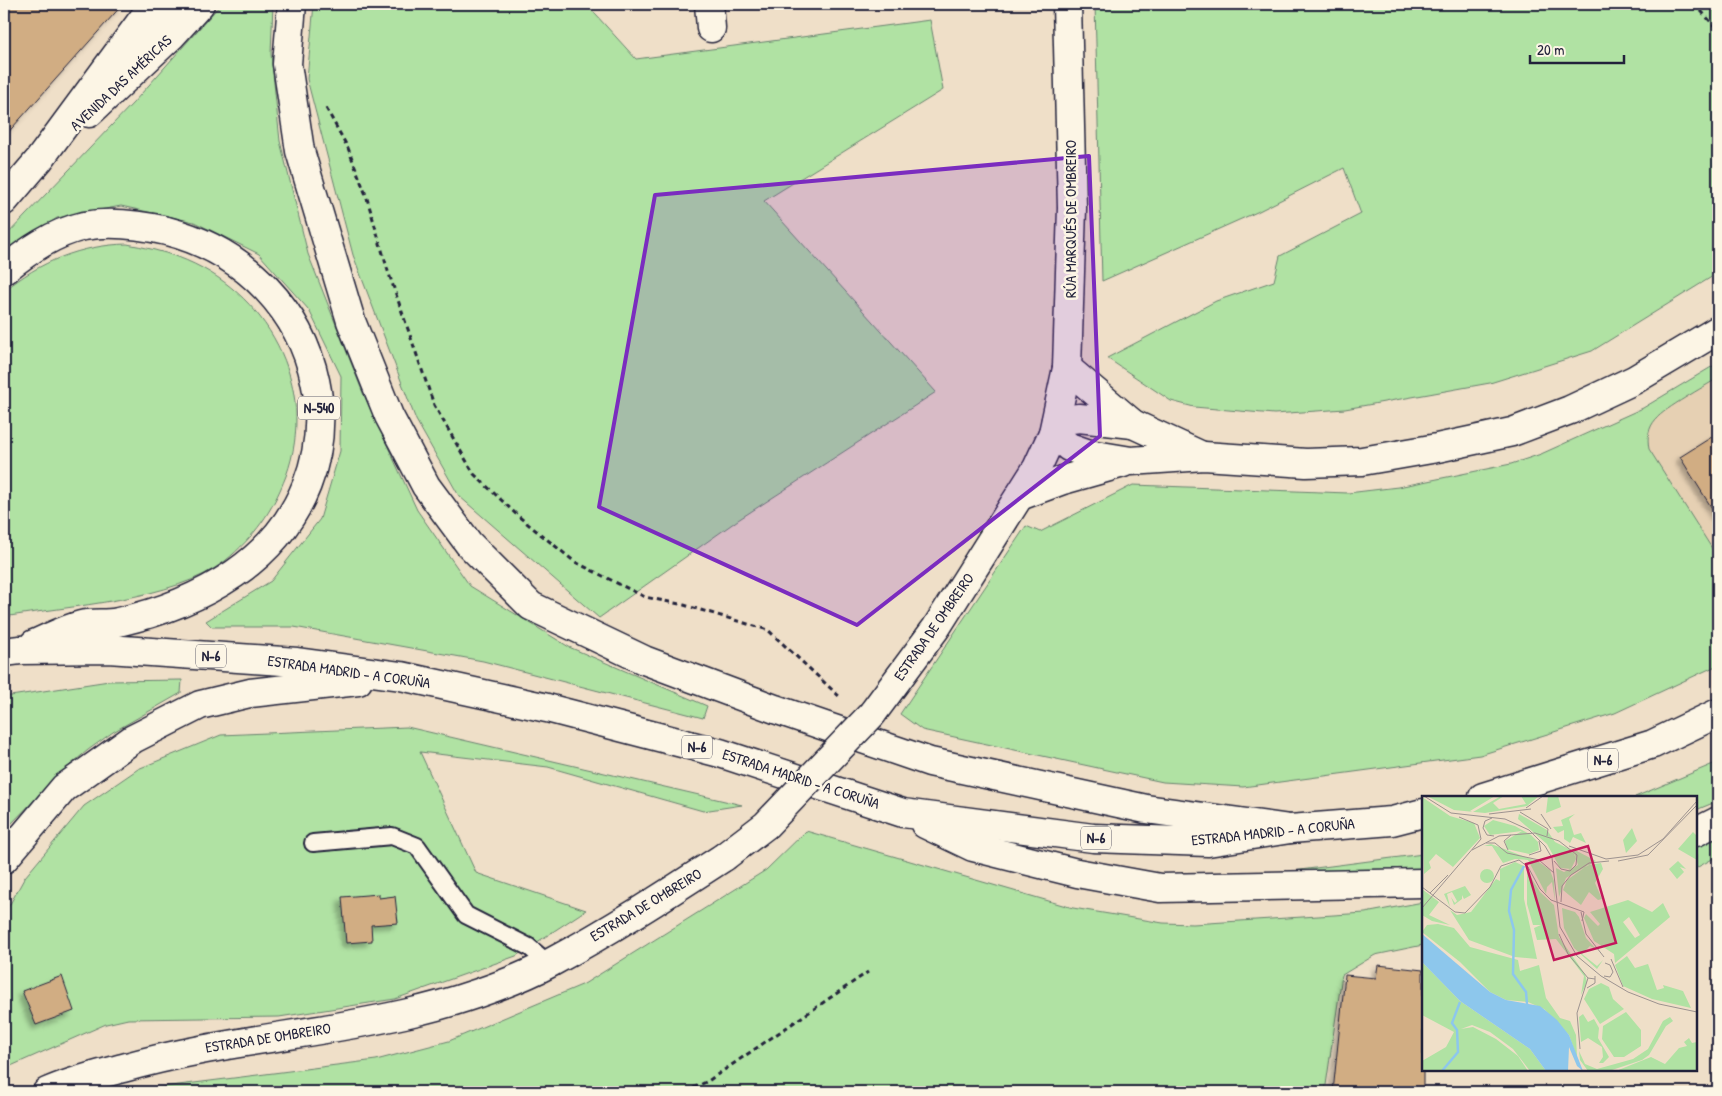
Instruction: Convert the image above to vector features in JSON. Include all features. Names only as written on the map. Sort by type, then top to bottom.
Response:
[{"type":"main road","name":"AVENIDA DAS AMÉRICAS","points":[[4,201],[39,160],[154,4]]},
{"type":"main road","points":[[86,116],[178,4]]},
{"type":"main road","name":"AVENIDA DAS AMÉRICAS","points":[[39,160],[171,36],[200,4]]},
{"type":"main road","points":[[292,4],[287,64],[300,151],[323,233],[351,321],[389,416],[426,486],[469,544],[531,606],[644,660],[775,709],[930,762],[1146,810],[1290,829]]},
{"type":"main road","name":"RÚA MARQUÉS DE OMBREIRO","points":[[1054,427],[1067,368],[1072,208],[1067,4]]},
{"type":"main road","name":"N-540","points":[[4,270],[32,247],[82,226],[104,224],[130,225],[185,236],[235,262],[258,280],[279,302],[306,350],[315,378],[319,411],[317,456],[302,499],[275,539],[254,559],[233,574],[180,602],[116,623],[81,625],[12,651]]},
{"type":"main road","points":[[1020,496],[1063,480],[1131,461],[1204,456],[1306,463],[1362,461],[1512,432],[1570,410],[1634,380],[1718,330]]},
{"type":"main road","points":[[1067,368],[1133,424],[1204,456]]},
{"type":"main road","points":[[1131,461],[1090,454],[1069,447],[1054,427],[1078,418],[1133,424]]},
{"type":"main road","name":"ESTRADA DE OMBREIRO","points":[[54,1091],[165,1056],[406,1014],[483,990],[549,964],[661,898],[724,857],[766,826],[872,714],[936,628],[1020,496],[1054,427]]},
{"type":"main road","name":"ESTRADA MADRID - A CORUÑA","points":[[12,651],[108,649],[297,662],[401,676],[547,708],[720,753],[903,813],[1093,838],[1208,842],[1290,829],[1392,821],[1422,813]]},
{"type":"main road","points":[[4,859],[64,788],[133,739],[200,705],[250,693],[401,676]]},
{"type":"main road","name":"N-6","points":[[1486,796],[1653,744],[1718,713]]},
{"type":"main road","points":[[903,813],[973,847],[1078,873],[1160,888],[1422,883]]},
{"type":"main road","points":[[1697,832],[1718,822]]},
{"type":"lane","points":[[313,843],[392,836],[418,846],[466,916],[529,947],[549,964]]},
{"type":"path","points":[[1695,4],[1718,30]]},
{"type":"path","points":[[292,94],[318,94],[348,148],[366,195],[388,271],[434,405],[474,474],[518,516],[574,562],[645,597],[684,605],[768,630],[817,678],[846,702]]},
{"type":"path","points":[[685,1092],[708,1081],[868,972]]},
{"type":"highlighted area","points":[[1089,156],[1100,436],[857,625],[599,507],[655,195]]},
{"type":"shaded area","points":[[1718,363],[1718,570],[1627,434]]},
{"type":"green space","points":[[221,4],[273,4],[271,54],[280,141],[308,254],[363,393],[417,510],[470,586],[569,647],[707,706],[703,718],[483,661],[294,627],[212,627],[206,621],[271,581],[320,519],[340,451],[341,376],[309,310],[259,254],[194,222],[121,206],[57,218],[4,253],[4,238],[133,103]]},
{"type":"green space","points":[[314,4],[586,4],[636,59],[930,20],[943,90],[764,201],[936,392],[738,520],[599,618],[459,496],[416,420],[353,255],[307,79]]},
{"type":"green space","points":[[1095,4],[1718,4],[1718,273],[1592,351],[1490,383],[1345,409],[1274,414],[1194,407],[1171,401],[1107,358],[1216,301],[1274,281],[1280,256],[1361,214],[1344,168],[1257,212],[1102,281]]},
{"type":"green space","points":[[127,244],[153,249],[178,257],[210,272],[237,292],[260,317],[278,345],[290,376],[296,408],[294,442],[286,476],[275,501],[254,533],[236,552],[204,574],[179,585],[119,600],[4,617],[4,291],[32,272],[61,257],[93,248]]},
{"type":"green space","points":[[1718,363],[1718,378],[1661,414],[1651,426],[1648,441],[1649,449],[1718,558],[1718,665],[1615,713],[1480,755],[1243,787],[1163,782],[922,730],[900,714],[1026,526],[1040,532],[1133,485],[1348,493],[1398,487],[1511,464],[1541,454],[1643,408]]},
{"type":"green space","points":[[182,680],[181,693],[113,732],[88,750],[62,772],[4,831],[4,697],[109,681]]},
{"type":"green space","points":[[407,727],[742,805],[703,811],[548,767],[420,752],[476,873],[586,910],[516,956],[395,999],[279,1017],[128,1019],[106,1024],[4,1069],[4,915],[25,877],[84,806],[138,769],[221,735]]},
{"type":"green space","points":[[1718,762],[1718,801],[1697,810],[1697,796],[1637,796]]},
{"type":"green space","points":[[806,831],[1073,908],[1163,923],[1193,924],[1365,913],[1422,902],[1422,945],[1375,955],[1342,975],[1325,1092],[136,1092],[139,1090],[376,1060],[449,1041],[584,984],[766,870]]},
{"type":"green space","points":[[1718,836],[1718,856],[1697,867],[1697,845]]},
{"type":"green space","points":[[1422,854],[1422,869],[1269,874]]},
{"type":"building","points":[[4,4],[123,4],[4,137]]},
{"type":"building","points":[[1718,433],[1718,518],[1680,457]]},
{"type":"building","points":[[379,894],[379,898],[395,896],[398,923],[371,925],[372,941],[346,943],[342,897]]},
{"type":"building","points":[[1378,965],[1422,970],[1423,1092],[1333,1092],[1345,975],[1376,978]]},
{"type":"building","points":[[62,976],[74,1011],[36,1025],[22,991]]}]
